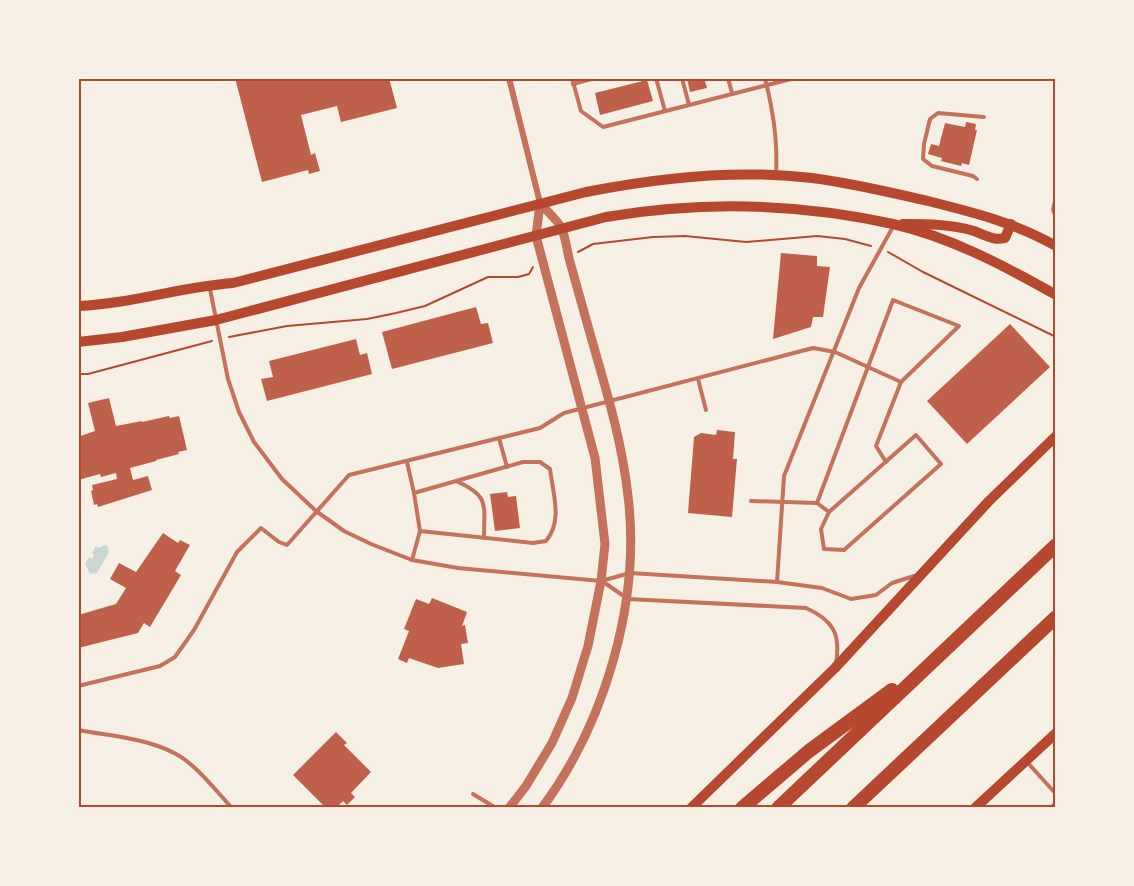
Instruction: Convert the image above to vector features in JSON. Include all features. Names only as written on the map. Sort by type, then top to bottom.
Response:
[{"type":"highway","points":[[778,808],[1056,545]]},
{"type":"highway","points":[[853,808],[1056,617]]},
{"type":"highway","points":[[742,808],[809,751],[940,655]]},
{"type":"main road","points":[[78,306],[109,305],[210,285],[232,283],[540,203],[635,182],[685,176],[776,175],[810,178],[874,189],[978,213],[1011,224],[1056,246]]},
{"type":"main road","points":[[78,342],[122,337],[216,320],[561,228],[635,212],[704,206],[804,210],[894,224],[944,224],[974,231],[997,240],[1005,237],[1011,224]]},
{"type":"main road","points":[[894,224],[983,256],[1056,295]]},
{"type":"main road","points":[[691,808],[836,668],[989,501],[1056,436]]},
{"type":"main road","points":[[975,808],[1056,733]]},
{"type":"street","points":[[509,78],[540,203],[536,236],[580,409],[595,458],[605,544],[601,581],[588,646],[572,698],[552,743],[526,786],[509,808]]},
{"type":"street","points":[[540,203],[561,228],[609,402],[621,449],[631,538],[628,599],[616,652],[598,705],[555,790],[542,808]]},
{"type":"lane","points":[[572,78],[581,111],[603,127],[792,78]]},
{"type":"lane","points":[[573,84],[595,78]]},
{"type":"lane","points":[[656,78],[665,111]]},
{"type":"lane","points":[[682,78],[689,105]]},
{"type":"lane","points":[[728,78],[732,93]]},
{"type":"lane","points":[[765,78],[776,123],[778,149],[776,175]]},
{"type":"lane","points":[[977,179],[932,166],[923,159],[924,144],[930,119],[938,113],[984,117]]},
{"type":"lane","points":[[1056,196],[1053,210],[1056,216]]},
{"type":"lane","points":[[777,582],[784,476],[859,288],[894,224]]},
{"type":"lane","points":[[210,285],[228,379],[239,412],[254,442],[282,479],[316,511],[344,531],[371,544],[412,560],[458,568],[601,581],[630,573],[777,582],[822,588],[851,599],[876,595],[892,582],[922,574]]},
{"type":"lane","points":[[817,503],[893,300],[958,326],[901,382],[876,446],[886,462]]},
{"type":"lane","points":[[78,686],[160,666],[174,657],[194,630],[237,552],[261,528],[279,542],[287,545],[349,475],[540,428],[564,413],[813,348],[835,352],[901,382]]},
{"type":"lane","points":[[698,379],[706,410]]},
{"type":"lane","points":[[916,435],[941,464],[844,550],[824,549],[821,530],[829,512],[916,435]]},
{"type":"lane","points":[[499,438],[507,467]]},
{"type":"lane","points":[[407,462],[420,531],[412,560]]},
{"type":"lane","points":[[414,493],[523,462],[540,462],[550,469],[557,516],[553,532],[546,541],[533,543],[420,531]]},
{"type":"lane","points":[[456,481],[473,489],[481,496],[484,506],[484,537]]},
{"type":"lane","points":[[751,501],[817,503],[829,512]]},
{"type":"lane","points":[[601,581],[628,599],[806,608],[821,615],[836,631],[839,647],[836,668]]},
{"type":"lane","points":[[78,730],[149,744],[175,753],[232,808]]},
{"type":"lane","points":[[1026,762],[1056,794]]},
{"type":"lane","points":[[474,794],[496,808]]},
{"type":"lane","points":[[1051,808],[1056,803]]},
{"type":"shaded area","points":[[105,545],[109,552],[97,573],[90,574],[85,564],[89,557],[92,559],[96,546],[98,548]]},
{"type":"building","points":[[235,78],[389,78],[397,108],[341,122],[337,106],[301,115],[311,155],[315,153],[320,171],[309,174],[308,170],[262,182]]},
{"type":"building","points":[[687,78],[704,78],[707,88],[690,92]]},
{"type":"building","points":[[647,80],[653,101],[600,115],[595,93]]},
{"type":"building","points":[[966,122],[976,124],[975,130],[977,130],[969,165],[962,163],[961,166],[941,161],[942,158],[928,154],[931,144],[939,146],[945,123],[965,127]]},
{"type":"building","points":[[781,253],[817,256],[817,266],[830,267],[823,317],[813,317],[811,327],[773,339]]},
{"type":"building","points":[[476,307],[481,324],[488,323],[493,343],[392,369],[382,332]]},
{"type":"building","points":[[1010,324],[1050,367],[967,444],[927,401]]},
{"type":"building","points":[[356,339],[360,355],[367,353],[372,374],[267,401],[261,379],[273,377],[269,361]]},
{"type":"building","points":[[109,398],[116,426],[179,416],[187,450],[130,468],[133,480],[148,476],[152,490],[98,507],[97,504],[94,505],[92,485],[117,479],[116,473],[101,477],[100,474],[78,480],[78,437],[95,431],[88,403]]},
{"type":"building","points":[[717,430],[735,432],[733,459],[737,459],[732,517],[688,513],[694,437],[701,433],[716,435]]},
{"type":"building","points":[[507,492],[508,497],[516,496],[520,528],[495,531],[490,494]]},
{"type":"building","points":[[163,533],[178,543],[180,540],[190,545],[175,571],[181,575],[150,627],[144,623],[138,633],[78,648],[78,615],[116,604],[126,588],[110,579],[119,563],[136,572]]},
{"type":"building","points":[[432,598],[467,612],[462,626],[465,625],[468,643],[461,644],[464,664],[438,668],[409,658],[407,663],[398,659],[409,631],[404,629],[416,599],[429,604]]},
{"type":"building","points":[[336,732],[347,743],[344,745],[371,772],[351,793],[355,797],[347,805],[343,801],[336,808],[326,808],[293,775]]}]
